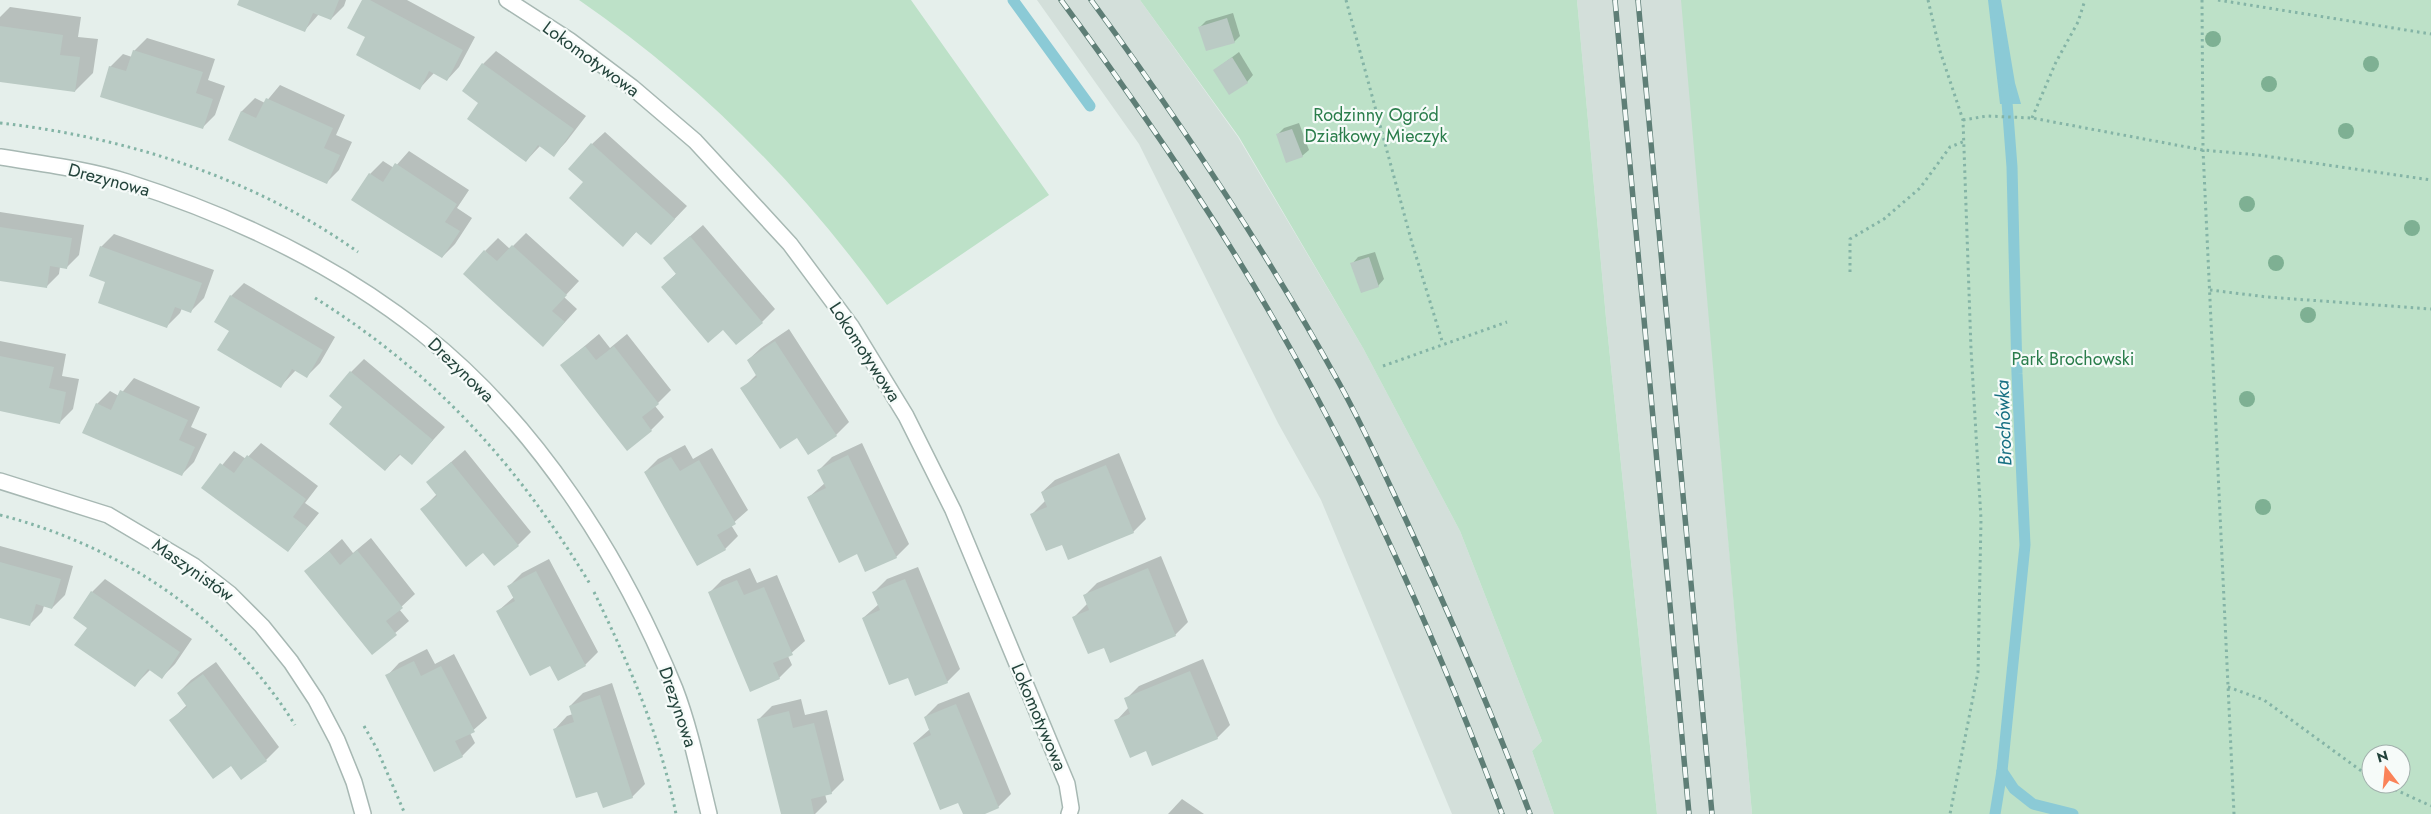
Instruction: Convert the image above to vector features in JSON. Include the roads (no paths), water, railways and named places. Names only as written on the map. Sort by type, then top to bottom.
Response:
[{"type":"street","name":"Lokomotywowa","points":[[506,0],[569,40],[612,72],[695,141],[790,244],[851,326],[906,416],[953,510],[1067,784],[1071,808],[1069,814]]},
{"type":"street","name":"Drezynowa","points":[[0,157],[125,181],[252,229],[312,259],[369,294],[423,333],[468,374],[515,423],[556,474],[623,576],[676,691],[700,773],[709,814]]},
{"type":"street","name":"Maszynistów","points":[[0,481],[108,515],[194,566],[230,594],[262,626],[291,662],[316,700],[337,740],[354,782],[363,814]]},
{"type":"water","points":[[1988,0],[2001,0],[2015,83],[2021,104],[2000,104]]},
{"type":"waterway","points":[[1013,0],[1090,106]]},
{"type":"waterway","name":"Brochówka","points":[[1995,814],[2002,771],[2025,545],[2017,374],[2012,167],[2006,89]]},
{"type":"waterway","points":[[2002,771],[2014,789],[2033,804],[2073,814]]},
{"type":"railway","points":[[1061,0],[1195,191],[1257,290],[1314,392],[1367,495],[1415,600],[1460,706],[1502,814]]},
{"type":"railway","points":[[1091,0],[1190,140],[1252,236],[1311,333],[1348,400],[1366,434],[1440,594],[1530,814]]},
{"type":"railway","points":[[1615,0],[1689,814]]},
{"type":"railway","points":[[1638,0],[1712,814]]},
{"type":"park label","name":"Rodzinny Ogród Działkowy Mieczyk","points":[[1376,125]]},
{"type":"park label","name":"Park Brochowski","points":[[2073,359]]}]
